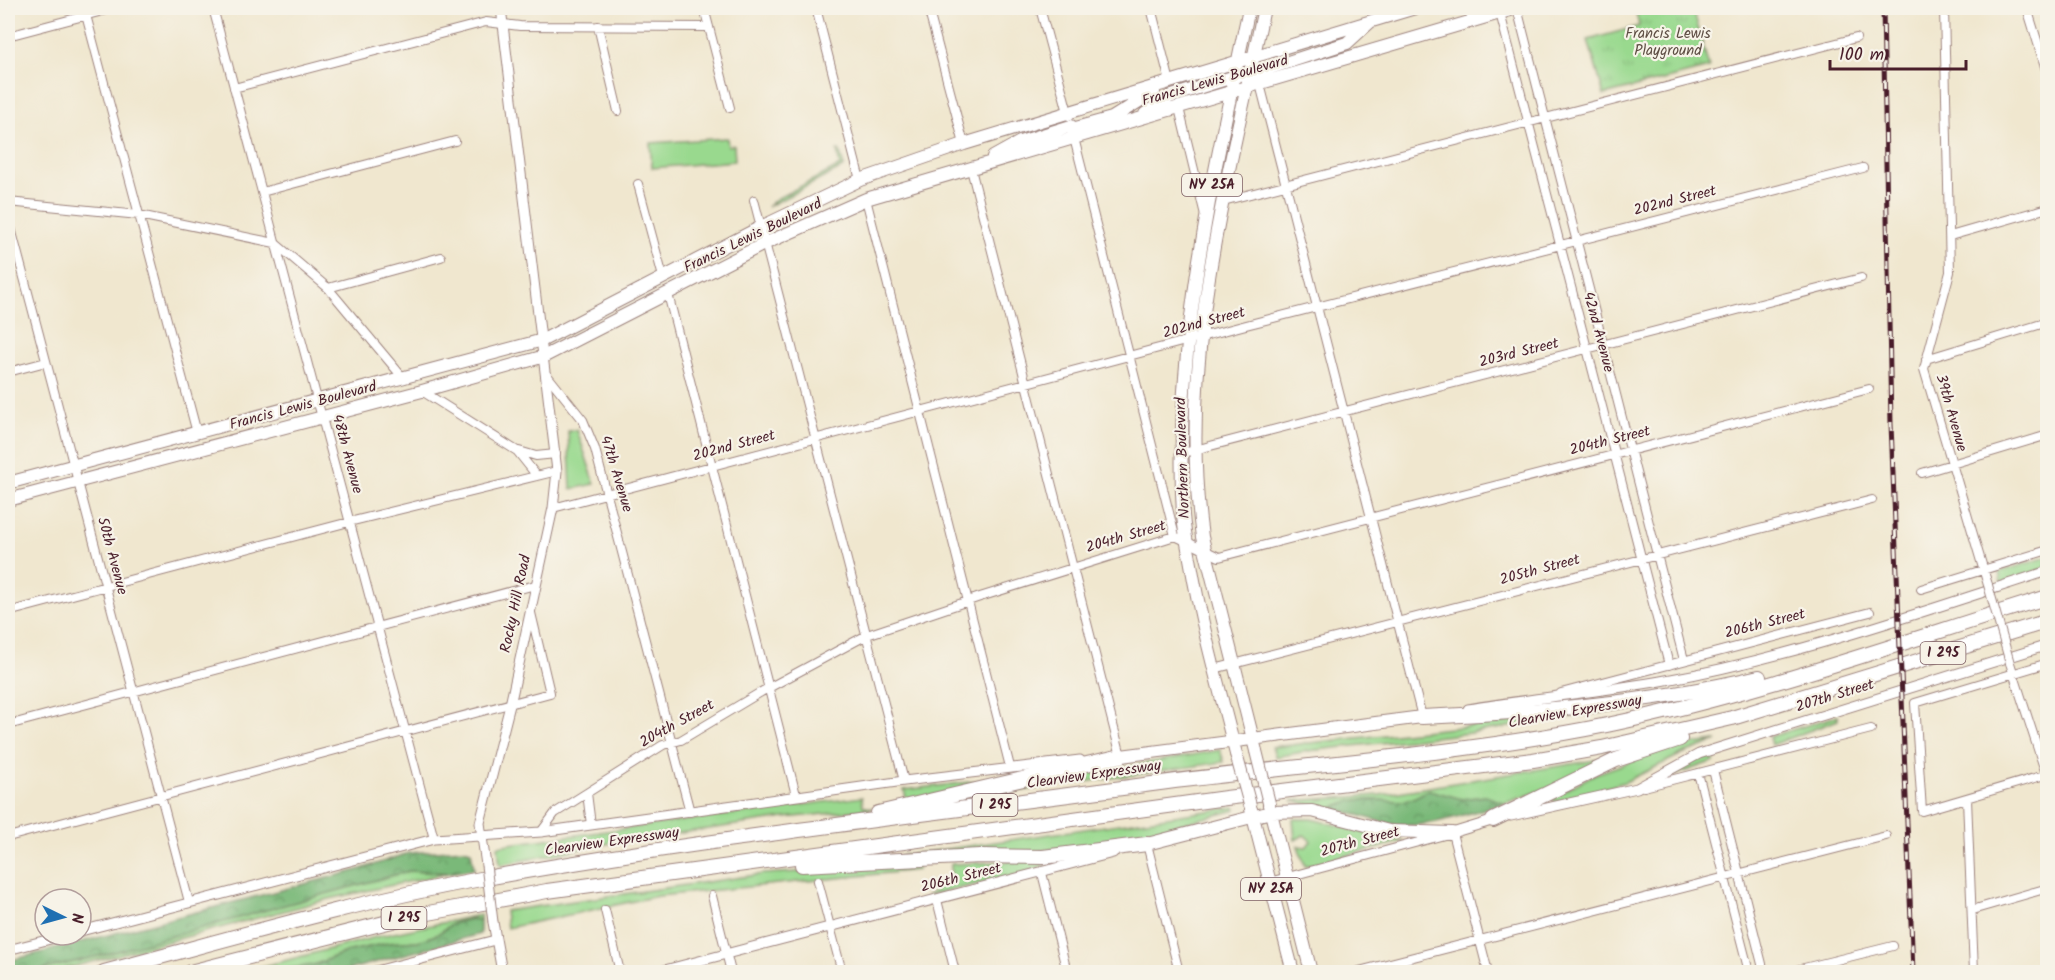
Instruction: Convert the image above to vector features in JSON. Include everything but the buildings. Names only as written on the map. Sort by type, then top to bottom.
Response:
[{"type":"highway","name":"Clearview Expressway","points":[[104,972],[352,907],[479,879],[796,832],[1211,776],[1470,746],[1592,727],[1733,694],[2046,598]]},
{"type":"highway","name":"I 295","points":[[190,972],[412,916],[477,903],[1191,802],[1533,760],[1665,735],[1838,686],[2048,621]]},
{"type":"highway","points":[[1422,717],[1516,713],[1643,701],[1701,691],[1887,647]]},
{"type":"highway","points":[[1492,820],[1616,760],[1838,686]]},
{"type":"highway","points":[[796,832],[1122,756]]},
{"type":"highway","points":[[701,872],[855,861],[1043,856],[1148,844]]},
{"type":"main road","name":"Northern Boulevard","points":[[1249,8],[1206,218],[1194,339],[1198,512],[1233,664],[1242,739],[1236,754],[1293,972]]},
{"type":"main road","name":"Northern Boulevard","points":[[1264,8],[1183,393],[1181,538],[1214,669],[1242,739],[1256,751],[1311,972]]},
{"type":"main road","name":"Francis Lewis Boulevard","points":[[8,500],[422,391],[545,356],[766,243],[866,199],[971,169],[1072,127],[1170,82],[1253,59],[1374,19],[1415,8]]},
{"type":"main road","name":"Francis Lewis Boulevard","points":[[8,483],[543,340],[761,227],[860,180],[964,144],[1139,118],[1260,84],[1499,10],[1517,8]]},
{"type":"main road","points":[[1232,91],[1242,77],[1347,43],[1374,19]]},
{"type":"main road","points":[[1139,118],[1168,97],[1243,73],[1253,59]]},
{"type":"main road","name":"Clearview Expressway","points":[[1242,739],[1422,717]]},
{"type":"main road","points":[[1122,756],[1242,739]]},
{"type":"main road","name":"206th Street","points":[[1148,844],[1270,807],[1312,811],[1389,831],[1452,833]]},
{"type":"street","points":[[8,36],[114,8]]},
{"type":"street","name":"48th Avenue","points":[[213,8],[434,839]]},
{"type":"street","points":[[501,8],[547,375]]},
{"type":"street","points":[[704,8],[730,108]]},
{"type":"street","points":[[816,8],[860,180]]},
{"type":"street","points":[[928,8],[964,144]]},
{"type":"street","points":[[1040,8],[1130,356],[1181,538]]},
{"type":"street","points":[[1151,8],[1170,82]]},
{"type":"street","name":"42nd Avenue","points":[[1517,8],[1684,660]]},
{"type":"street","name":"39th Avenue","points":[[1944,8],[1950,272],[1924,369],[2013,674],[2047,776]]},
{"type":"street","points":[[2027,8],[2048,76]]},
{"type":"street","name":"42nd Avenue","points":[[1499,10],[1669,664]]},
{"type":"street","points":[[86,15],[197,433]]},
{"type":"street","points":[[234,87],[486,22],[503,22],[520,26],[709,27]]},
{"type":"street","points":[[598,26],[618,111]]},
{"type":"street","points":[[1223,201],[1856,38]]},
{"type":"street","points":[[1260,84],[1422,717]]},
{"type":"street","points":[[1179,108],[1206,218]]},
{"type":"street","points":[[262,192],[455,141]]},
{"type":"street","name":"202nd Street","points":[[553,507],[1576,240],[1863,168]]},
{"type":"street","points":[[971,169],[1122,756]]},
{"type":"street","points":[[638,184],[663,277]]},
{"type":"street","points":[[866,199],[970,600],[1010,767]]},
{"type":"street","points":[[754,201],[904,781]]},
{"type":"street","points":[[8,202],[139,215],[275,243],[328,288],[404,379]]},
{"type":"street","points":[[1950,236],[2048,208]]},
{"type":"street","name":"50th Avenue","points":[[8,217],[189,902]]},
{"type":"street","points":[[328,288],[441,257]]},
{"type":"street","name":"203rd Street","points":[[1183,453],[1861,278]]},
{"type":"street","points":[[668,294],[796,795]]},
{"type":"street","points":[[1926,359],[2048,322]]},
{"type":"street","points":[[8,372],[46,362]]},
{"type":"street","name":"Rocky Hill Road","points":[[480,836],[480,823],[510,705],[553,507],[557,471],[547,375]]},
{"type":"street","name":"47th Avenue","points":[[547,375],[583,422],[595,449],[690,812]]},
{"type":"street","name":"204th Street","points":[[541,832],[551,816],[587,793],[663,745],[671,743],[769,687],[867,636],[970,600],[1073,567],[1181,538],[1219,557],[1869,389]]},
{"type":"street","points":[[422,391],[517,451],[536,456],[556,454]]},
{"type":"street","points":[[1922,473],[2048,435]]},
{"type":"street","points":[[517,451],[537,476]]},
{"type":"street","points":[[8,612],[350,522],[557,471]]},
{"type":"street","name":"205th Street","points":[[1214,669],[1658,553],[1872,500]]},
{"type":"street","points":[[1921,589],[1983,568],[2048,550]]},
{"type":"street","points":[[1555,694],[1667,680],[1799,648],[2048,571]]},
{"type":"street","points":[[8,725],[535,585]]},
{"type":"street","points":[[8,837],[550,693],[530,611]]},
{"type":"street","name":"206th Street","points":[[1669,664],[1870,612]]},
{"type":"street","name":"207th Street","points":[[1637,788],[1699,754],[2048,645]]},
{"type":"street","points":[[2047,776],[1922,811],[1915,704],[2048,663]]},
{"type":"street","name":"Clearview Expressway","points":[[1422,717],[1555,694],[1669,664]]},
{"type":"street","points":[[1492,820],[1713,770],[1871,729]]},
{"type":"street","name":"Clearview Expressway","points":[[93,928],[434,839],[541,832],[1010,767],[1122,756]]},
{"type":"street","points":[[1713,770],[1764,972]]},
{"type":"street","points":[[1698,773],[1749,972]]},
{"type":"street","points":[[587,793],[591,825]]},
{"type":"street","points":[[1967,799],[1974,972]]},
{"type":"street","name":"207th Street","points":[[1269,882],[1452,833],[1492,820]]},
{"type":"street","points":[[1452,833],[1488,972]]},
{"type":"street","points":[[480,836],[495,940],[502,972]]},
{"type":"street","points":[[1355,972],[1886,836]]},
{"type":"street","points":[[1148,844],[1179,972]]},
{"type":"street","name":"206th Street","points":[[657,972],[1148,844]]},
{"type":"street","points":[[1042,873],[1067,972]]},
{"type":"street","points":[[818,881],[842,972]]},
{"type":"street","points":[[1972,910],[2048,888]]},
{"type":"street","points":[[712,896],[731,972]]},
{"type":"street","points":[[937,900],[955,972]]},
{"type":"street","points":[[604,910],[620,972]]},
{"type":"street","points":[[372,972],[495,940]]},
{"type":"street","points":[[8,950],[33,944]]},
{"type":"street","points":[[1788,972],[1893,946]]},
{"type":"green space","name":"Francis Lewis Playground","points":[[1635,8],[1693,8],[1709,68],[1604,95],[1588,40],[1639,26]]},
{"type":"green space","points":[[727,138],[728,146],[734,145],[735,161],[652,168],[650,143]]},
{"type":"green space","points":[[839,150],[844,167],[767,207],[776,199],[840,166],[837,151]]},
{"type":"green space","points":[[577,430],[595,484],[571,489],[568,431]]},
{"type":"green space","points":[[2047,557],[2047,568],[2001,583],[1999,572]]},
{"type":"green space","points":[[1611,711],[1470,733],[1308,751],[1276,757],[1272,747]]},
{"type":"green space","points":[[1837,716],[1838,720],[1771,745],[1769,737]]},
{"type":"green space","points":[[1717,741],[1684,753],[1625,782],[1555,802],[1552,797],[1595,774],[1676,746]]},
{"type":"green space","points":[[1220,750],[1224,762],[999,794],[1056,779]]},
{"type":"green space","points":[[1714,754],[1714,761],[1666,778],[1694,761]]},
{"type":"green space","points":[[1608,758],[1558,785],[1505,803],[1440,820],[1406,825],[1292,801],[1380,795]]},
{"type":"green space","points":[[1012,777],[907,802],[904,790]]},
{"type":"green space","points":[[1429,790],[1462,799],[1485,796],[1505,803],[1420,825],[1391,824],[1333,808],[1358,800],[1406,801]]},
{"type":"green space","points":[[862,797],[863,806],[873,809],[785,818],[598,845],[500,865],[498,846]]},
{"type":"green space","points":[[1235,807],[1236,810],[1093,846],[1022,852],[900,856]]},
{"type":"green space","points":[[1293,819],[1311,819],[1404,841],[1305,866],[1298,846],[1306,847],[1311,841],[1304,835],[1295,840]]},
{"type":"green space","points":[[464,849],[471,851],[474,869],[448,873],[409,871],[111,953],[33,972],[8,972],[8,961],[62,947],[93,947],[93,939],[358,870],[409,853]]},
{"type":"green space","points":[[1045,860],[1048,863],[1029,872],[927,896],[951,876],[951,864]]},
{"type":"green space","points":[[917,865],[918,870],[658,896],[507,928],[505,911],[763,874]]},
{"type":"green space","points":[[409,871],[448,873],[329,899],[53,972],[33,972]]},
{"type":"green space","points":[[480,915],[480,920],[471,919],[454,923],[436,935],[418,941],[388,943],[346,952],[314,965],[271,972],[241,972],[380,936]]},
{"type":"green space","points":[[471,919],[480,920],[480,934],[340,972],[271,972],[314,965],[346,952],[388,943],[418,941],[436,935],[454,923]]},
{"type":"railway","points":[[1883,8],[1891,424],[1913,972]]}]
